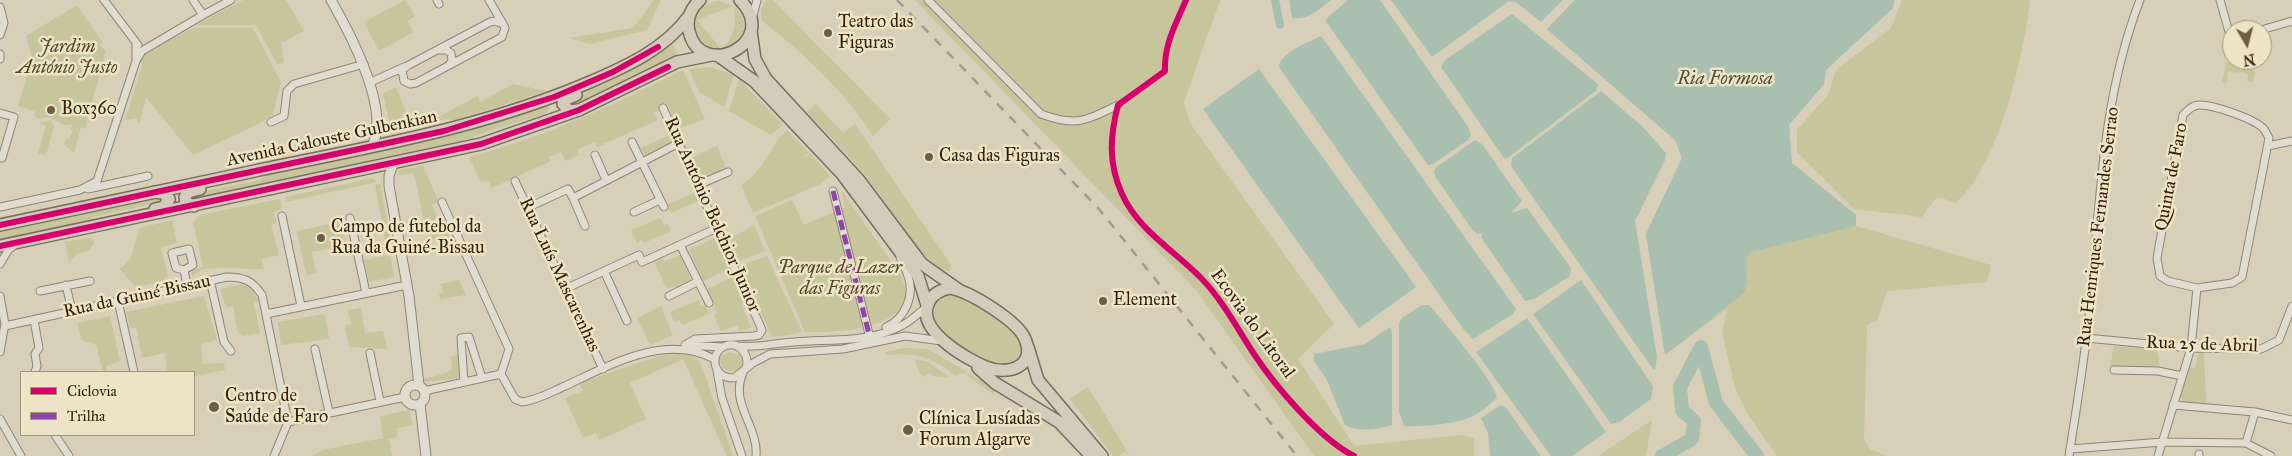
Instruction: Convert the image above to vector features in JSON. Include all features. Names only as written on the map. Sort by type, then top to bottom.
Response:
[{"type":"main road","name":"Avenida Calouste Gulbenkian","points":[[0,224],[444,131],[533,105],[612,72],[671,38],[700,0]]},
{"type":"main road","points":[[740,0],[750,14],[755,59],[766,79],[869,193],[922,264],[932,273],[998,313],[1017,328],[1026,340],[1038,380],[1102,456]]},
{"type":"main road","points":[[689,16],[689,31],[695,44],[754,81],[842,174],[918,276],[926,307],[926,316],[932,332],[974,363],[995,383],[1059,422],[1091,456]]},
{"type":"main road","name":"Avenida Calouste Gulbenkian","points":[[0,246],[376,168],[481,144],[579,110],[677,62],[732,54],[740,48],[751,27]]},
{"type":"main road","points":[[579,110],[565,109],[562,104],[564,100],[602,83],[612,72]]},
{"type":"main road","points":[[481,144],[488,136],[554,112],[555,108],[552,105],[543,103],[533,105]]},
{"type":"main road","points":[[194,206],[186,203],[185,196],[188,192],[254,178],[276,166]]},
{"type":"main road","points":[[95,227],[104,219],[164,207],[168,203],[166,196],[153,192]]},
{"type":"main road","points":[[926,307],[937,292],[950,288],[959,290]]},
{"type":"main road","points":[[974,363],[996,372],[1010,372],[1024,361],[1027,349],[1026,340]]},
{"type":"street","points":[[104,0],[136,44],[142,47],[152,45]]},
{"type":"street","points":[[194,0],[203,15]]},
{"type":"street","points":[[80,190],[97,181],[136,61],[142,51],[230,0]]},
{"type":"street","points":[[407,66],[402,70],[401,76],[404,81],[410,84],[502,37],[505,33],[503,24],[489,0]]},
{"type":"street","points":[[751,27],[757,0]]},
{"type":"street","points":[[928,0],[1040,114],[1058,120],[1080,122],[1094,118],[1118,105]]},
{"type":"street","name":"Rua Henriques Fernandes Serrao","points":[[2070,453],[2086,338],[2101,175],[2125,46],[2140,0]]},
{"type":"street","points":[[2220,0],[2224,20]]},
{"type":"street","points":[[333,1],[364,64],[378,131],[372,146]]},
{"type":"street","points":[[0,7],[4,23],[0,35]]},
{"type":"street","points":[[490,22],[496,15],[495,11]]},
{"type":"street","points":[[369,83],[407,66],[490,22],[495,21],[503,24]]},
{"type":"street","points":[[2272,27],[2292,21]]},
{"type":"street","points":[[457,39],[452,51],[459,57],[464,57]]},
{"type":"street","points":[[136,44],[136,61]]},
{"type":"street","points":[[434,51],[446,50],[451,53],[452,61],[449,65]]},
{"type":"street","points":[[0,54],[0,59]]},
{"type":"street","points":[[271,122],[284,116],[287,91],[294,84],[364,64]]},
{"type":"street","name":"Quinta de Faro","points":[[2198,105],[2254,122],[2264,129],[2269,138],[2242,277],[2232,284],[2197,288],[2168,281],[2160,276],[2157,258],[2183,116],[2190,108],[2198,105]]},
{"type":"street","name":"Rua António Belchior Junior","points":[[663,108],[762,330],[759,335],[754,336],[695,339],[685,345]]},
{"type":"street","points":[[0,113],[14,117],[2,158],[0,158]]},
{"type":"street","points":[[378,131],[390,143]]},
{"type":"street","points":[[2268,146],[2292,141]]},
{"type":"street","points":[[632,142],[664,207]]},
{"type":"street","points":[[573,198],[679,143]]},
{"type":"street","points":[[595,155],[606,180]]},
{"type":"street","points":[[394,164],[388,176],[389,186],[407,285],[421,388],[424,396],[420,404],[426,456]]},
{"type":"street","points":[[376,168],[383,174],[389,186]]},
{"type":"street","points":[[101,171],[100,178],[111,184]]},
{"type":"street","points":[[698,185],[728,172]]},
{"type":"street","points":[[0,207],[148,176]]},
{"type":"street","name":"Rua Luís Mascarenhas","points":[[515,181],[603,369]]},
{"type":"street","points":[[529,208],[568,189],[585,226]]},
{"type":"street","points":[[833,191],[867,335]]},
{"type":"street","points":[[634,212],[660,200]]},
{"type":"street","points":[[442,202],[509,349],[501,374],[515,399],[522,402],[543,396],[603,369],[664,349],[685,345],[751,347],[792,342],[845,340],[902,326],[926,307]]},
{"type":"street","points":[[282,216],[301,306]]},
{"type":"street","points":[[350,218],[366,293]]},
{"type":"street","points":[[566,289],[639,255],[642,262],[717,228]]},
{"type":"street","points":[[0,264],[9,249],[22,242]]},
{"type":"street","points":[[680,245],[709,303]]},
{"type":"street","points":[[867,335],[892,324],[900,317],[910,298],[909,277],[900,260],[896,245]]},
{"type":"street","points":[[184,270],[187,286]]},
{"type":"street","points":[[604,271],[627,322]]},
{"type":"street","name":"Rua da Guiné Bissau","points":[[5,326],[210,280],[241,277],[254,284],[262,295],[266,314]]},
{"type":"street","points":[[210,280],[224,342],[231,351]]},
{"type":"street","points":[[40,291],[90,281]]},
{"type":"street","points":[[669,296],[697,282]]},
{"type":"street","points":[[274,456],[288,422],[266,314],[407,285]]},
{"type":"street","points":[[66,286],[72,311]]},
{"type":"street","points":[[2158,456],[2191,348],[2197,288]]},
{"type":"street","points":[[0,296],[5,326],[0,352]]},
{"type":"street","points":[[118,301],[134,371]]},
{"type":"street","name":"Rua 25 de Abril","points":[[2086,338],[2191,348],[2261,348],[2270,346],[2279,340],[2292,306]]},
{"type":"street","points":[[34,320],[39,348],[34,354],[37,366],[35,371]]},
{"type":"street","points":[[717,371],[729,378],[744,371],[765,356],[781,352],[843,349],[905,336],[944,342]]},
{"type":"street","points":[[464,382],[461,338],[469,337],[482,378]]},
{"type":"street","points":[[735,346],[744,352],[747,357],[744,371],[739,380],[739,396],[755,437],[756,456]]},
{"type":"street","points":[[722,347],[714,359],[722,398],[742,456]]},
{"type":"street","points":[[315,349],[329,412]]},
{"type":"street","points":[[664,349],[688,349],[714,359]]},
{"type":"street","points":[[370,352],[380,401]]},
{"type":"street","points":[[2114,370],[2158,371],[2182,376]]},
{"type":"street","points":[[420,404],[410,403],[406,397],[407,389],[464,382],[501,374]]},
{"type":"street","points":[[288,422],[306,416],[406,397]]},
{"type":"street","points":[[283,401],[290,412],[306,416]]},
{"type":"street","points":[[2174,405],[2255,412],[2292,420]]},
{"type":"street","points":[[2246,443],[2255,412]]},
{"type":"street","points":[[0,419],[21,456]]},
{"type":"street","points":[[56,436],[69,456]]},
{"type":"street","points":[[2070,453],[2162,442],[2246,443],[2271,456]]},
{"type":"green space","points":[[243,0],[286,0],[304,31],[281,43],[284,63],[277,64],[256,25],[196,25]]},
{"type":"green space","points":[[405,0],[415,16],[407,21],[414,32],[379,51],[364,22]]},
{"type":"green space","points":[[654,0],[661,0],[647,30],[589,44],[569,38],[633,28]]},
{"type":"green space","points":[[766,0],[773,0],[890,119],[873,136],[862,119],[836,88],[793,46],[762,21],[761,10]]},
{"type":"green space","points":[[915,0],[1220,0],[1184,102],[1190,123],[1334,324],[1298,359],[1354,446],[1461,435],[1474,438],[1474,456],[1314,456],[1197,291]]},
{"type":"green space","points":[[1575,0],[1777,111],[1894,0],[1893,8],[1826,70],[1824,84],[1789,125],[1792,163],[1856,215],[1856,226],[1991,265],[1987,282],[1887,291],[1878,320],[1867,325],[1864,439],[1870,449],[1887,456],[1777,456],[1747,413],[1735,388],[1722,332],[1728,308],[1665,355],[1646,234],[1682,158],[1675,140],[1547,29]]},
{"type":"green space","points":[[1902,0],[2030,0],[2015,79],[1996,138],[1984,165],[1970,187],[1955,203],[1942,198],[1935,199],[1922,217],[1854,209],[1797,152],[1797,130],[1828,95],[1836,70],[1891,28]]},
{"type":"green space","points":[[716,1],[732,6],[697,20],[721,49],[729,40],[734,29],[733,7],[739,13],[744,24],[744,31],[741,38],[731,48],[721,51],[710,47],[701,40],[695,30],[695,19],[701,8]]},
{"type":"green space","name":"Jardim António Justo","points":[[77,5],[102,42],[100,45],[106,51],[85,128],[81,127],[74,153],[64,144],[66,139],[69,140],[73,130],[70,129],[73,124],[64,125],[48,117],[38,119],[34,115],[36,112],[18,106],[32,58],[26,36]]},
{"type":"green space","points":[[193,28],[253,28],[281,82],[273,114],[264,121],[193,155],[146,97],[140,123],[138,123],[137,118],[125,120],[142,66],[139,60],[144,54]]},
{"type":"green space","points":[[672,44],[679,57],[575,107],[568,105],[570,100],[605,83]]},
{"type":"green space","points":[[711,67],[734,75],[724,107],[699,92],[689,69]]},
{"type":"green space","points":[[683,70],[705,119],[678,129],[667,106],[654,113],[658,120],[597,147],[595,142],[577,150],[579,155],[566,161],[561,152],[549,157],[551,161],[492,188],[488,181],[481,182],[469,157],[552,130],[631,96]]},
{"type":"green space","points":[[2225,70],[2255,71],[2253,82],[2247,81],[2248,75],[2239,71],[2238,73],[2228,71],[2227,83],[2222,82]]},
{"type":"green space","points":[[739,79],[783,125],[771,135],[729,111]]},
{"type":"green space","points":[[513,84],[547,91],[455,120],[441,120],[429,126],[427,123],[478,96],[480,102]]},
{"type":"green space","points":[[396,87],[413,129],[388,134],[386,131],[391,129],[383,94]]},
{"type":"green space","points":[[816,104],[843,133],[855,124],[949,262],[951,267],[949,271],[939,269],[922,253],[864,173],[807,112]]},
{"type":"green space","points":[[547,106],[550,109],[544,114],[474,136],[469,142],[192,200],[192,195],[195,193],[260,180],[270,173],[457,134]]},
{"type":"green space","points":[[50,120],[54,126],[46,155],[38,153],[46,126],[39,123]]},
{"type":"green space","points":[[787,130],[809,153],[801,158],[811,154],[830,176],[820,184],[753,213],[742,187],[743,183],[756,173]]},
{"type":"green space","points":[[670,135],[674,143],[645,156],[641,148]]},
{"type":"green space","points":[[717,146],[727,170],[701,180],[691,158]]},
{"type":"green space","points":[[423,166],[439,202],[431,205],[448,233],[453,248],[447,250],[442,237],[432,240],[432,227],[424,222],[414,173],[399,175],[398,170]]},
{"type":"green space","points":[[373,178],[377,182],[286,202],[285,197]]},
{"type":"green space","points":[[380,184],[391,244],[386,245],[375,185]]},
{"type":"green space","name":"Parque de Lazer das Figuras","points":[[841,190],[900,274],[905,292],[901,306],[891,317],[875,324],[857,329],[805,332],[755,216],[792,200],[804,225],[845,207]]},
{"type":"green space","points":[[696,192],[700,200],[671,213],[667,205]]},
{"type":"green space","points":[[157,196],[162,197],[162,202],[93,217],[84,224],[0,241],[0,229]]},
{"type":"green space","points":[[280,199],[282,209],[274,212],[276,223],[271,224],[279,255],[262,259],[264,269],[205,269],[197,272],[193,277],[192,272],[203,266],[193,222],[200,215]]},
{"type":"green space","points":[[660,218],[664,225],[668,224],[671,231],[644,243],[642,240],[637,243],[631,230]]},
{"type":"green space","points":[[172,220],[177,243],[161,247],[168,277],[164,278],[164,281],[135,287],[120,269],[130,260],[140,228]]},
{"type":"green space","name":"Campo de futebol da Rua da Guiné-Bissau","points":[[340,222],[346,246],[312,252],[316,273],[306,275],[297,231]]},
{"type":"green space","points":[[754,225],[765,251],[739,261],[728,240]]},
{"type":"green space","points":[[717,237],[731,268],[703,281],[689,250]]},
{"type":"green space","points":[[93,238],[94,243],[89,251],[76,254],[69,263],[65,242]]},
{"type":"green space","points":[[390,255],[394,277],[369,282],[364,260]]},
{"type":"green space","points":[[680,255],[692,281],[676,289],[674,286],[667,289],[653,260],[662,256],[664,262]]},
{"type":"green space","points":[[767,256],[801,330],[799,333],[772,337],[741,268],[742,265]]},
{"type":"green space","points":[[735,276],[745,301],[741,304],[751,327],[740,331],[737,325],[721,331],[714,315],[717,313],[707,289]]},
{"type":"green space","points":[[459,280],[466,295],[440,299],[439,294],[444,293],[440,284]]},
{"type":"green space","points":[[242,284],[250,288],[259,301],[254,303],[260,333],[242,336],[237,331],[233,306],[226,307],[220,289]]},
{"type":"green space","points":[[952,293],[960,295],[993,315],[1016,333],[1022,349],[1019,360],[1009,366],[991,363],[954,341],[935,324],[931,317],[933,306],[937,299]]},
{"type":"green space","points":[[204,296],[217,340],[201,344],[203,364],[224,363],[225,370],[195,376],[195,371],[167,371],[165,353],[142,358],[136,328],[130,328],[126,312]]},
{"type":"green space","points":[[699,300],[701,306],[705,305],[709,314],[682,325],[679,320],[674,322],[670,312]]},
{"type":"green space","points":[[661,306],[673,335],[650,345],[637,318]]},
{"type":"green space","points":[[361,308],[365,333],[383,331],[387,349],[349,347],[345,325],[351,324],[348,310]]},
{"type":"green space","points":[[325,314],[329,339],[281,345],[278,322]]},
{"type":"green space","points":[[110,316],[120,361],[106,366],[107,371],[103,371],[96,345],[81,340],[78,323]]},
{"type":"green space","points":[[2114,346],[2157,350],[2160,368],[2110,367]]},
{"type":"green space","points":[[904,348],[928,349],[997,390],[993,394],[970,378],[967,373],[955,375],[939,364],[923,357],[906,354],[886,355],[885,352]]},
{"type":"green space","points":[[2199,350],[2204,351],[2206,403],[2184,402],[2180,396],[2189,367],[2195,368]]},
{"type":"green space","points":[[729,352],[742,355],[742,366],[736,371],[728,371],[722,367],[720,358]]},
{"type":"green space","points":[[684,353],[695,357],[701,364],[733,456],[727,456],[683,359],[630,383],[646,419],[599,440],[596,433],[583,438],[565,398],[583,391],[579,383],[665,354]]},
{"type":"green space","points":[[458,354],[460,378],[424,382],[424,379],[447,373],[452,369],[451,357]]},
{"type":"green space","points":[[914,359],[928,362],[949,377],[932,376],[931,373],[922,377]]},
{"type":"green space","points":[[1088,387],[1130,456],[1125,452],[1119,456],[1113,456],[1070,399]]},
{"type":"green space","points":[[409,410],[413,425],[396,428],[398,437],[389,439],[392,456],[312,456],[323,450],[383,438],[380,416]]},
{"type":"green space","points":[[1652,420],[1646,456],[1598,456]]},
{"type":"water","points":[[1289,0],[1331,0],[1313,14],[1303,18],[1292,18]]},
{"type":"water","points":[[1348,0],[1380,0],[1468,127],[1471,135],[1468,140],[1433,164],[1428,165],[1325,20]]},
{"type":"water","points":[[1391,0],[1563,0],[1541,22],[1517,3],[1509,1],[1432,57]]},
{"type":"water","name":"Ria Formosa","points":[[1575,0],[1894,0],[1893,8],[1826,70],[1824,84],[1789,125],[1792,163],[1856,215],[1856,226],[1751,252],[1746,258],[1747,282],[1744,293],[1665,355],[1646,234],[1682,158],[1675,140],[1547,29]]},
{"type":"water","points":[[1512,14],[1598,84],[1597,90],[1509,157],[1504,158],[1441,67],[1445,60]]},
{"type":"water","points":[[1321,36],[1516,309],[1513,314],[1473,339],[1464,330],[1279,67],[1281,61],[1290,52]]},
{"type":"water","points":[[1259,69],[1416,287],[1359,328],[1203,109]]},
{"type":"water","points":[[1601,91],[1642,126],[1666,153],[1665,160],[1635,221],[1657,357],[1655,370],[1511,166],[1512,158]]},
{"type":"water","points":[[1475,140],[1482,144],[1522,201],[1511,213],[1527,208],[1571,268],[1570,276],[1534,299],[1525,301],[1481,237],[1483,233],[1477,234],[1471,228],[1435,176],[1434,170],[1438,166]]},
{"type":"water","points":[[1581,280],[1653,386],[1651,399],[1619,422],[1611,424],[1533,314]]},
{"type":"water","points":[[1422,305],[1428,305],[1433,309],[1479,366],[1494,389],[1497,398],[1469,418],[1441,424],[1404,426],[1399,412],[1399,323],[1402,318]]},
{"type":"water","points":[[1527,318],[1606,432],[1572,456],[1551,456],[1476,352]]},
{"type":"water","points":[[1390,327],[1392,333],[1392,425],[1368,430],[1355,429],[1345,425],[1327,380],[1314,361],[1314,354],[1365,344]]},
{"type":"water","points":[[1501,405],[1506,408],[1541,456],[1490,456],[1488,433],[1481,418]]},
{"type":"waterway","points":[[1275,0],[1280,25]]},
{"type":"waterway","points":[[1701,347],[1716,403],[1757,456]]},
{"type":"waterway","points":[[1662,456],[1692,439],[1694,421],[1682,410],[1680,387],[1701,347]]},
{"type":"railway","points":[[897,0],[1099,209],[1297,456]]},
{"type":"marked path","points":[[833,191],[869,334]]},
{"type":"cycle path","name":"Ecovia do Litoral","points":[[1186,0],[1166,52],[1165,71],[1118,105],[1112,139],[1112,160],[1117,183],[1137,219],[1202,279],[1217,296],[1263,367],[1299,411],[1327,437],[1354,456]]},
{"type":"cycle path","points":[[0,225],[444,131],[554,97],[613,72],[658,47]]},
{"type":"cycle path","points":[[0,246],[481,144],[579,110],[668,67]]},
{"type":"place","name":"Teatro das Figuras","points":[[828,33]]},
{"type":"place","name":"Box360","points":[[51,110]]},
{"type":"place","name":"Casa das Figuras","points":[[929,157]]},
{"type":"place","name":"Campo de futebol da Rua da Guiné-Bissau","points":[[321,238]]},
{"type":"place","name":"Element","points":[[1103,301]]},
{"type":"place","name":"Centro de Saúde de Faro","points":[[214,407]]},
{"type":"place","name":"Clínica Lusíadas Forum Algarve","points":[[908,430]]}]
